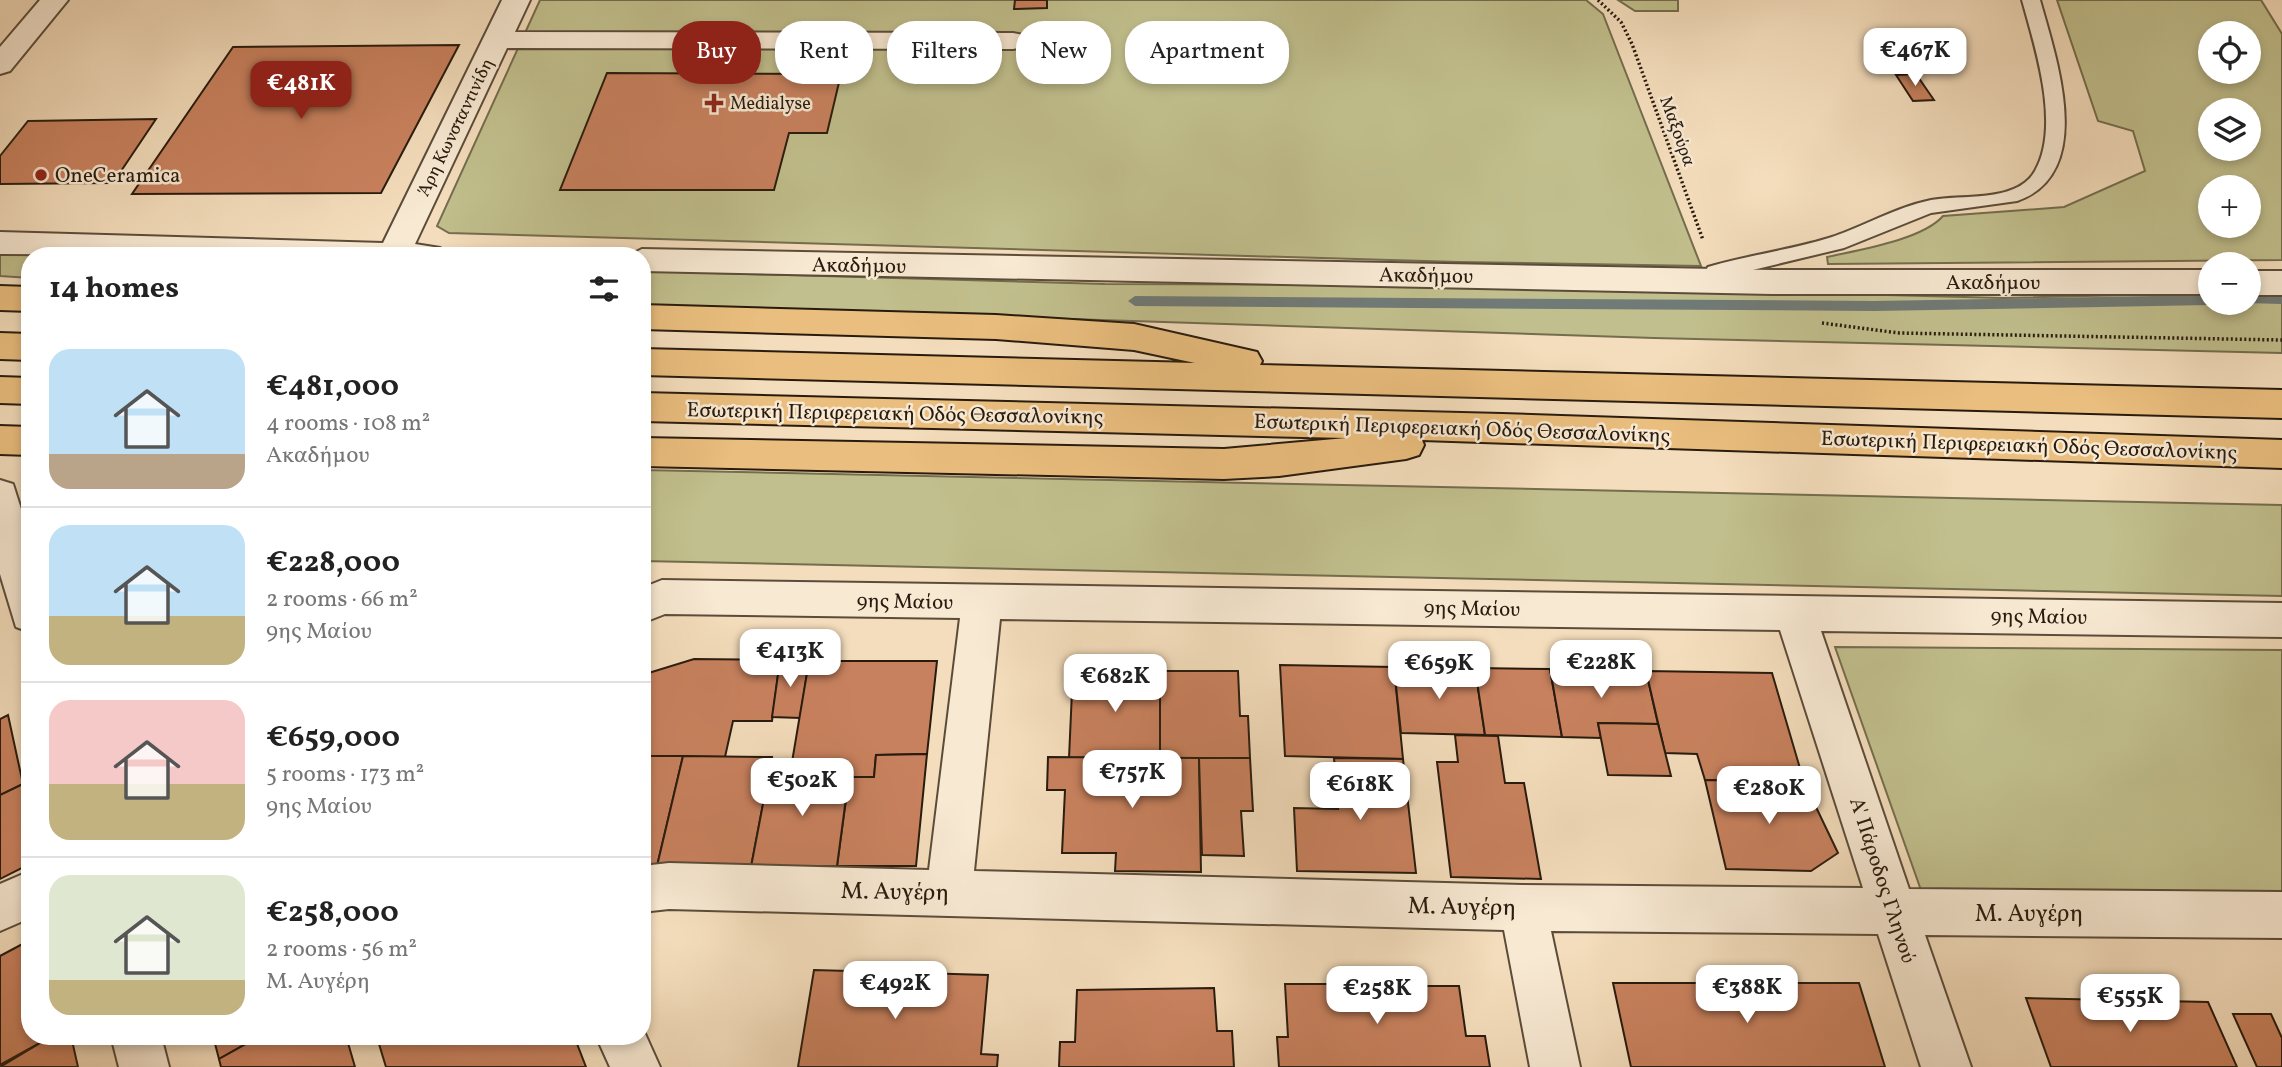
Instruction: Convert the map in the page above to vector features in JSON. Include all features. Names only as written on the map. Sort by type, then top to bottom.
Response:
[{"type":"highway","points":[[0,298],[21,299]]},
{"type":"highway","points":[[651,317],[996,327],[1135,337],[1319,379]]},
{"type":"highway","points":[[0,346],[21,347]]},
{"type":"highway","name":"Εσωτερική Περιφερειακή Οδός Θεσσαλονίκης","points":[[651,362],[2282,404]]},
{"type":"highway","points":[[0,390],[21,391]]},
{"type":"highway","name":"Εσωτερική Περιφερειακή Οδός Θεσσαλονίκης","points":[[651,407],[1502,428],[2282,454]]},
{"type":"highway","points":[[651,452],[1224,464],[1279,461],[1384,448],[1502,428]]},
{"type":"highway","points":[[0,440],[21,441]]},
{"type":"street","points":[[0,65],[54,0]]},
{"type":"street","name":"Άρη Κωνσταντινίδη","points":[[398,247],[516,0]]},
{"type":"street","points":[[497,40],[1013,41]]},
{"type":"street","points":[[0,243],[131,247]]},
{"type":"street","name":"Ακαδήμου","points":[[651,260],[1772,282],[2198,282]]},
{"type":"street","points":[[2261,283],[2282,283]]},
{"type":"street","points":[[0,495],[21,579]]},
{"type":"street","name":"9ης Μαίου","points":[[652,601],[982,602],[2282,620]]},
{"type":"street","points":[[949,893],[982,602]]},
{"type":"street","name":"Α' Πάροδος Γληνού","points":[[1794,612],[1945,1067]]},
{"type":"street","name":"Μ. Αυγέρη","points":[[651,888],[668,886],[1523,908],[2282,915]]},
{"type":"street","points":[[0,908],[21,898]]},
{"type":"street","points":[[1523,908],[1555,1067]]},
{"type":"street","points":[[138,1045],[144,1067]]},
{"type":"street","points":[[625,1045],[635,1067]]},
{"type":"lane","points":[[1715,272],[1824,246],[1931,206],[1989,201],[2021,193],[2038,184],[2048,167],[2055,120],[2052,87],[2031,0]]},
{"type":"path","name":"Μαξούρα","points":[[1598,0],[1621,22],[1632,44],[1715,272]]},
{"type":"path","points":[[1772,282],[1824,325],[1899,333],[2195,336],[2282,340]]},
{"type":"shaded area","points":[[540,0],[1586,0],[1603,14],[1701,266],[1459,262],[449,233],[437,226]]},
{"type":"shaded area","points":[[1618,0],[1678,0],[1678,11],[1635,11]]},
{"type":"shaded area","points":[[2057,0],[2261,0],[2282,34],[2282,260],[2261,260],[2261,252],[2198,252],[2198,261],[1828,264],[1827,257],[1905,238],[1920,232],[1943,216],[2064,207],[2145,171],[2133,131],[2098,121]]},
{"type":"shaded area","points":[[0,254],[21,254],[21,277],[0,276]]},
{"type":"shaded area","points":[[651,271],[1105,284],[1487,285],[2004,298],[2198,293],[2198,315],[2261,315],[2261,292],[2282,292],[2282,353],[1654,338],[651,305]]},
{"type":"shaded area","points":[[651,470],[2282,505],[2282,596],[651,561]]},
{"type":"shaded area","points":[[1835,647],[2282,650],[2282,896],[1922,893]]},
{"type":"building","points":[[1015,0],[1047,0],[1047,8],[1014,9]]},
{"type":"building","points":[[459,45],[381,193],[132,194],[233,47]]},
{"type":"building","name":"Medialyse","points":[[607,73],[672,73],[672,84],[761,84],[761,74],[775,74],[775,84],[839,84],[827,133],[789,133],[774,190],[560,190]]},
{"type":"building","points":[[1916,74],[1934,100],[1913,101],[1896,75]]},
{"type":"building","points":[[156,119],[113,183],[0,184],[0,156],[28,121]]},
{"type":"building","points":[[694,659],[780,660],[772,721],[733,721],[725,757],[651,756],[651,672]]},
{"type":"building","points":[[780,660],[809,661],[800,718],[772,717]]},
{"type":"building","points":[[809,661],[937,661],[927,754],[876,755],[874,777],[849,777],[850,768],[791,768]]},
{"type":"building","points":[[1280,665],[1394,667],[1403,759],[1285,756]]},
{"type":"building","points":[[1394,667],[1475,668],[1485,735],[1401,733]]},
{"type":"building","points":[[1475,668],[1550,669],[1562,737],[1485,735]]},
{"type":"building","points":[[1073,669],[1160,671],[1160,758],[1069,758]]},
{"type":"building","points":[[1550,669],[1646,671],[1658,724],[1598,723],[1601,738],[1562,737]]},
{"type":"building","points":[[1160,671],[1238,671],[1240,716],[1248,716],[1250,758],[1160,758]]},
{"type":"building","points":[[1646,671],[1772,673],[1804,782],[1705,780],[1697,754],[1665,753]]},
{"type":"building","points":[[8,715],[21,785],[0,795],[0,719]]},
{"type":"building","points":[[1598,723],[1658,724],[1671,776],[1608,775]]},
{"type":"building","points":[[1455,735],[1498,736],[1505,783],[1524,783],[1541,879],[1451,877],[1437,762],[1458,762]]},
{"type":"building","points":[[927,754],[916,866],[837,866],[849,777],[874,777],[876,755]]},
{"type":"building","points":[[651,756],[683,756],[657,866],[651,867]]},
{"type":"building","points":[[683,756],[772,757],[751,867],[657,866]]},
{"type":"building","points":[[1048,757],[1199,758],[1201,872],[1115,871],[1116,853],[1062,853],[1065,790],[1047,790]]},
{"type":"building","points":[[1199,758],[1250,758],[1253,811],[1241,811],[1244,856],[1202,855]]},
{"type":"building","points":[[1334,758],[1403,759],[1416,873],[1297,871],[1294,808],[1338,809]]},
{"type":"building","points":[[770,767],[850,768],[837,866],[751,867]]},
{"type":"building","points":[[1705,780],[1804,782],[1838,853],[1811,871],[1726,869]]},
{"type":"building","points":[[21,785],[21,868],[0,879],[0,795]]},
{"type":"building","points":[[21,945],[21,1045],[36,1045],[0,1065],[0,956]]},
{"type":"building","points":[[814,970],[988,975],[981,1054],[998,1055],[997,1067],[798,1067]]},
{"type":"building","points":[[1340,977],[1407,977],[1408,986],[1459,986],[1466,1036],[1485,1036],[1490,1067],[1279,1067],[1277,1037],[1288,1037],[1285,984],[1341,984]]},
{"type":"building","points":[[1613,983],[1859,983],[1885,1067],[1631,1067]]},
{"type":"building","points":[[1214,988],[1217,1031],[1232,1031],[1234,1067],[1059,1067],[1060,1042],[1075,1042],[1077,990]]},
{"type":"building","points":[[2026,998],[2208,1002],[2237,1067],[2051,1067]]},
{"type":"building","points":[[2233,1014],[2271,1014],[2282,1038],[2282,1067],[2257,1067]]},
{"type":"building","points":[[37,1045],[73,1045],[78,1067],[0,1067]]},
{"type":"building","points":[[215,1045],[244,1045],[219,1059]]},
{"type":"building","points":[[244,1045],[349,1045],[355,1067],[221,1067],[219,1059]]},
{"type":"building","points":[[379,1045],[577,1045],[586,1067],[386,1067]]},
{"type":"waterway","points":[[2261,299],[2282,299]]},
{"type":"waterway","points":[[1135,301],[1874,306],[2198,300]]},
{"type":"place","name":"Medialyse","points":[[714,103]]},
{"type":"place","name":"OneCeramica","points":[[41,175]]}]
